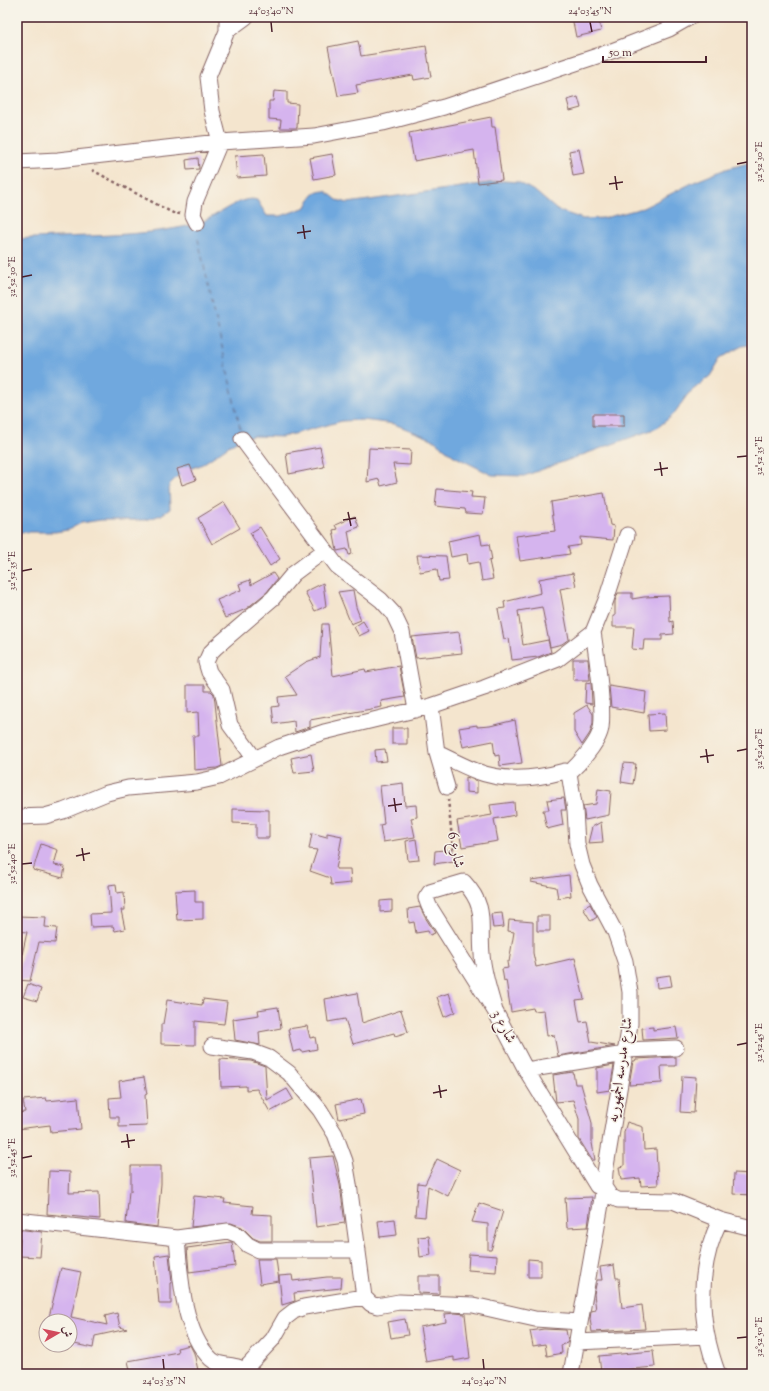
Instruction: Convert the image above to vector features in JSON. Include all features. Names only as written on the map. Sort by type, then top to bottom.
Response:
[{"type":"street","points":[[195,219],[195,202],[220,142],[212,111],[208,77],[227,24],[246,17]]},
{"type":"street","points":[[17,162],[74,158],[220,142],[314,136],[382,123],[444,107],[612,51],[669,29],[690,17]]},
{"type":"street","points":[[242,439],[337,566],[381,600],[396,617],[402,632],[416,710]]},
{"type":"street","points":[[437,753],[478,772],[504,777],[526,778],[565,771],[569,773],[583,760],[600,732],[600,698],[593,632],[606,600],[627,535]]},
{"type":"street","points":[[255,759],[230,725],[222,690],[209,672],[206,662],[210,653],[273,598],[293,574],[325,550]]},
{"type":"street","points":[[17,817],[44,816],[63,811],[107,793],[128,788],[197,782],[219,777],[279,747],[324,732],[431,706],[484,688],[558,659],[593,632]]},
{"type":"street","points":[[431,706],[437,753],[447,787]]},
{"type":"street","name":"شارع مدرسه الجمهوريه","points":[[569,773],[575,810],[577,844],[582,865],[590,885],[615,932],[625,962],[630,992],[630,1024],[605,1172],[604,1187],[571,1374]]},
{"type":"street","name":"شارع 6","points":[[464,882],[473,892],[479,903],[482,915],[482,955],[495,1011]]},
{"type":"street","name":"شارع 3","points":[[464,882],[430,892],[426,898],[427,902],[495,1011],[526,1070],[597,1186],[604,1187]]},
{"type":"street","points":[[212,1046],[253,1052],[269,1058],[289,1073],[320,1110],[335,1134],[345,1162],[364,1297],[371,1304],[377,1306],[399,1302],[473,1305],[535,1320],[580,1322]]},
{"type":"street","points":[[526,1070],[625,1052],[676,1048]]},
{"type":"street","points":[[604,1187],[610,1196],[618,1200],[673,1201],[720,1220],[752,1228]]},
{"type":"street","points":[[17,1220],[177,1238],[228,1231],[238,1235],[248,1245],[258,1250],[358,1250]]},
{"type":"street","points":[[718,1374],[707,1336],[702,1303],[702,1281],[710,1244],[720,1220]]},
{"type":"street","points":[[177,1238],[181,1286],[194,1335],[210,1358],[215,1362],[239,1367],[245,1372],[273,1339],[285,1318],[294,1311],[304,1307],[364,1297]]},
{"type":"street","points":[[577,1342],[707,1336]]},
{"type":"path","points":[[74,158],[101,176],[151,200],[173,213],[195,219]]},
{"type":"path","name":"شارع 6","points":[[447,787],[454,859],[464,882]]},
{"type":"water","points":[[752,162],[752,344],[742,346],[721,358],[710,376],[688,394],[673,415],[657,428],[524,476],[492,475],[454,456],[432,439],[394,424],[363,420],[342,421],[282,437],[253,436],[236,441],[201,465],[183,471],[169,485],[170,509],[161,515],[146,520],[101,520],[81,523],[68,530],[55,532],[17,532],[17,239],[152,232],[203,222],[235,204],[250,199],[257,200],[267,216],[281,216],[306,207],[309,200],[315,193],[322,191],[326,191],[337,200],[348,203],[503,181],[518,182],[536,192],[557,210],[583,219],[604,218],[643,208],[694,182],[726,169]]},
{"type":"building","points":[[572,17],[598,17],[601,31],[576,37]]},
{"type":"building","points":[[358,41],[361,56],[426,46],[431,77],[414,80],[413,75],[356,85],[358,93],[338,96],[328,47]]},
{"type":"building","points":[[274,91],[287,92],[287,103],[298,104],[297,128],[280,128],[281,120],[269,119],[269,101],[273,101]]},
{"type":"building","points":[[578,97],[581,108],[570,111],[567,100]]},
{"type":"building","points":[[491,117],[492,127],[495,127],[502,180],[478,183],[474,150],[414,161],[409,133]]},
{"type":"building","points":[[579,149],[584,174],[573,176],[569,151]]},
{"type":"building","points":[[264,154],[266,176],[237,178],[235,156]]},
{"type":"building","points":[[332,154],[336,175],[314,179],[310,158]]},
{"type":"building","points":[[198,158],[199,169],[187,170],[186,160]]},
{"type":"building","points":[[593,414],[624,414],[624,426],[593,426]]},
{"type":"building","points":[[320,447],[324,467],[289,474],[286,453]]},
{"type":"building","points":[[369,448],[411,450],[410,465],[393,464],[397,482],[381,486],[379,479],[367,482]]},
{"type":"building","points":[[190,465],[196,480],[182,485],[177,469]]},
{"type":"building","points":[[437,489],[472,492],[471,497],[485,498],[483,514],[466,513],[465,509],[435,506]]},
{"type":"building","points":[[604,493],[610,525],[614,526],[613,540],[580,537],[581,545],[568,547],[570,554],[520,561],[516,536],[555,531],[551,502]]},
{"type":"building","points":[[224,502],[240,528],[212,544],[198,518]]},
{"type":"building","points":[[355,516],[359,527],[348,531],[352,554],[349,555],[347,549],[337,551],[333,530],[337,529],[335,525]]},
{"type":"building","points":[[260,527],[280,559],[270,566],[250,533]]},
{"type":"building","points":[[480,534],[482,545],[489,544],[492,560],[489,561],[493,579],[482,581],[479,562],[468,564],[467,554],[451,557],[448,541]]},
{"type":"building","points":[[417,555],[446,556],[449,580],[439,581],[437,569],[420,572]]},
{"type":"building","points":[[273,573],[277,579],[267,592],[246,609],[225,618],[217,600],[241,590],[239,584],[250,580],[251,585]]},
{"type":"building","points":[[573,573],[576,586],[560,589],[569,639],[562,644],[550,647],[542,607],[518,611],[523,645],[548,640],[551,652],[538,657],[512,660],[509,638],[504,639],[498,609],[505,608],[504,602],[541,593],[539,579]]},
{"type":"building","points":[[323,583],[326,606],[315,611],[305,592]]},
{"type":"building","points":[[353,590],[356,607],[361,620],[351,624],[338,592]]},
{"type":"building","points":[[618,593],[632,593],[632,599],[669,596],[670,622],[673,621],[674,634],[662,635],[662,640],[644,640],[643,650],[632,649],[634,627],[613,627],[615,601]]},
{"type":"building","points":[[363,621],[369,631],[359,636],[354,627]]},
{"type":"building","points":[[322,624],[328,624],[333,676],[365,669],[366,672],[399,666],[405,697],[381,701],[382,707],[310,720],[310,727],[295,732],[294,721],[274,724],[272,707],[279,706],[278,697],[297,695],[285,676],[306,662],[320,657]]},
{"type":"building","points":[[459,632],[462,653],[416,658],[412,637]]},
{"type":"building","points":[[573,659],[588,659],[590,680],[573,680]]},
{"type":"building","points":[[586,682],[591,683],[592,704],[585,703]]},
{"type":"building","points":[[187,685],[205,685],[205,691],[211,691],[214,694],[222,766],[217,768],[194,770],[193,736],[199,736],[198,712],[187,713]]},
{"type":"building","points":[[609,686],[646,692],[644,713],[611,707]]},
{"type":"building","points":[[587,705],[593,714],[593,723],[590,733],[582,745],[574,732],[574,713]]},
{"type":"building","points":[[665,713],[666,730],[649,731],[648,714]]},
{"type":"building","points":[[515,720],[522,763],[500,766],[499,755],[495,756],[493,741],[463,747],[459,728],[477,725],[477,727],[490,726]]},
{"type":"building","points":[[392,728],[407,728],[407,744],[392,744]]},
{"type":"building","points":[[385,749],[387,761],[376,762],[375,750]]},
{"type":"building","points":[[311,754],[314,771],[294,773],[291,758]]},
{"type":"building","points":[[624,763],[636,764],[633,784],[621,782]]},
{"type":"building","points":[[466,777],[477,781],[477,793],[466,792]]},
{"type":"building","points":[[403,783],[405,806],[416,805],[417,817],[411,818],[415,837],[383,842],[380,825],[384,824],[380,786]]},
{"type":"building","points":[[598,789],[611,791],[609,815],[585,820],[583,806],[596,804]]},
{"type":"building","points":[[564,798],[566,810],[561,810],[563,825],[547,829],[543,810],[549,810],[547,800]]},
{"type":"building","points":[[514,802],[515,815],[494,819],[498,841],[462,847],[457,821],[492,815],[490,805]]},
{"type":"building","points":[[233,809],[269,810],[269,838],[256,838],[256,824],[233,823]]},
{"type":"building","points":[[601,822],[603,842],[588,843],[592,827]]},
{"type":"building","points":[[312,833],[327,837],[327,833],[342,836],[336,869],[350,869],[351,883],[331,885],[330,878],[310,871],[317,850],[309,849]]},
{"type":"building","points":[[416,839],[419,860],[408,861],[406,841]]},
{"type":"building","points":[[41,844],[58,850],[54,865],[65,867],[63,878],[33,870]]},
{"type":"building","points":[[452,849],[454,861],[434,864],[435,851]]},
{"type":"building","points":[[569,875],[571,896],[558,898],[556,887],[531,882],[531,880]]},
{"type":"building","points":[[116,884],[117,893],[124,892],[125,910],[121,910],[125,929],[115,931],[113,926],[91,927],[90,914],[111,913],[109,885]]},
{"type":"building","points":[[195,890],[195,902],[203,902],[203,919],[177,920],[175,891]]},
{"type":"building","points":[[392,900],[392,911],[380,912],[380,901]]},
{"type":"building","points":[[590,904],[597,917],[591,921],[583,908]]},
{"type":"building","points":[[420,907],[435,933],[430,935],[428,931],[416,933],[414,922],[409,923],[408,909]]},
{"type":"building","points":[[502,913],[504,927],[493,928],[491,914]]},
{"type":"building","points":[[17,916],[46,917],[45,927],[57,928],[55,943],[39,942],[30,981],[17,980],[17,969],[19,969],[27,932],[17,931]]},
{"type":"building","points":[[537,916],[550,916],[550,931],[537,931]]},
{"type":"building","points":[[509,920],[533,922],[533,953],[536,967],[575,958],[584,999],[576,1000],[580,1022],[587,1021],[591,1042],[615,1046],[558,1056],[554,1035],[547,1036],[544,1010],[534,1011],[533,1008],[511,1012],[506,980],[504,981],[502,969],[508,968],[507,962],[509,962],[514,932],[508,931]]},
{"type":"building","points":[[670,975],[672,986],[657,988],[656,977]]},
{"type":"building","points":[[28,984],[41,989],[37,1001],[23,997]]},
{"type":"building","points":[[357,993],[362,1023],[401,1010],[408,1032],[395,1036],[394,1033],[353,1044],[345,1019],[328,1022],[325,999]]},
{"type":"building","points":[[449,993],[455,1012],[444,1017],[437,997]]},
{"type":"building","points":[[203,999],[227,1002],[224,1024],[195,1021],[195,1045],[161,1044],[161,1024],[163,1024],[167,1000],[202,1005]]},
{"type":"building","points":[[278,1007],[281,1028],[259,1032],[260,1045],[235,1040],[233,1019],[259,1015],[258,1010]]},
{"type":"building","points":[[307,1026],[310,1038],[315,1037],[317,1049],[293,1052],[288,1029]]},
{"type":"building","points":[[653,1027],[653,1030],[676,1027],[678,1038],[643,1040],[642,1028]]},
{"type":"building","points":[[676,1057],[676,1066],[661,1066],[662,1083],[629,1085],[633,1061],[636,1059]]},
{"type":"building","points":[[220,1059],[251,1061],[265,1066],[267,1100],[287,1089],[293,1099],[270,1112],[257,1089],[246,1090],[246,1086],[221,1087]]},
{"type":"building","points":[[614,1065],[610,1090],[597,1092],[597,1068]]},
{"type":"building","points":[[573,1072],[575,1084],[581,1084],[592,1123],[592,1143],[595,1160],[592,1160],[579,1139],[579,1119],[573,1100],[556,1102],[553,1075]]},
{"type":"building","points":[[682,1076],[696,1077],[694,1113],[680,1112]]},
{"type":"building","points":[[144,1077],[147,1094],[145,1095],[147,1126],[119,1127],[119,1117],[110,1117],[109,1098],[121,1097],[119,1081]]},
{"type":"building","points":[[46,1098],[47,1101],[78,1098],[81,1129],[51,1132],[50,1125],[17,1129],[17,1113],[25,1112],[23,1100]]},
{"type":"building","points":[[361,1099],[364,1114],[339,1119],[336,1104]]},
{"type":"building","points":[[627,1122],[643,1127],[644,1150],[656,1149],[658,1185],[641,1186],[640,1178],[621,1180],[619,1167],[624,1166],[624,1132]]},
{"type":"building","points":[[333,1156],[340,1185],[345,1223],[316,1227],[309,1158]]},
{"type":"building","points":[[437,1159],[460,1170],[448,1196],[428,1186],[425,1217],[415,1216],[418,1183],[425,1184]]},
{"type":"building","points":[[131,1166],[161,1166],[157,1227],[126,1223],[129,1191],[131,1191]]},
{"type":"building","points":[[49,1171],[70,1172],[69,1193],[99,1192],[100,1219],[47,1214]]},
{"type":"building","points":[[734,1173],[752,1174],[752,1195],[733,1194]]},
{"type":"building","points":[[194,1196],[225,1199],[224,1203],[253,1206],[252,1214],[272,1215],[272,1241],[260,1241],[253,1238],[242,1227],[231,1223],[191,1227]]},
{"type":"building","points":[[592,1197],[588,1227],[567,1228],[565,1198]]},
{"type":"building","points":[[479,1203],[503,1211],[491,1250],[488,1250],[488,1224],[472,1222]]},
{"type":"building","points":[[395,1219],[397,1235],[380,1237],[378,1221]]},
{"type":"building","points":[[17,1229],[42,1232],[40,1257],[19,1256],[20,1239],[17,1239]]},
{"type":"building","points":[[429,1236],[431,1255],[420,1257],[418,1237]]},
{"type":"building","points":[[232,1242],[235,1266],[189,1272],[187,1248]]},
{"type":"building","points":[[169,1254],[172,1283],[171,1304],[159,1304],[155,1256]]},
{"type":"building","points":[[469,1254],[497,1256],[496,1272],[468,1270]]},
{"type":"building","points":[[257,1259],[276,1259],[279,1281],[260,1284]]},
{"type":"building","points":[[528,1259],[541,1260],[541,1277],[528,1277]]},
{"type":"building","points":[[614,1265],[616,1278],[619,1278],[622,1308],[642,1305],[645,1329],[592,1332],[590,1319],[591,1311],[596,1310],[594,1294],[597,1280],[602,1280],[600,1267]]},
{"type":"building","points":[[61,1268],[81,1272],[72,1313],[50,1313]]},
{"type":"building","points":[[292,1275],[293,1281],[327,1277],[342,1277],[341,1288],[294,1293],[295,1301],[282,1305],[279,1276]]},
{"type":"building","points":[[418,1276],[439,1276],[439,1294],[418,1293]]},
{"type":"building","points":[[117,1313],[120,1327],[127,1329],[95,1336],[93,1348],[78,1345],[78,1319],[107,1325],[105,1316]]},
{"type":"building","points":[[445,1314],[465,1314],[470,1358],[454,1361],[454,1357],[426,1362],[420,1327],[446,1322]]},
{"type":"building","points":[[405,1319],[408,1335],[391,1338],[388,1322]]},
{"type":"building","points":[[544,1329],[566,1330],[568,1341],[567,1343],[561,1345],[562,1353],[547,1356],[545,1344],[533,1346],[530,1331]]},
{"type":"building","points":[[190,1345],[194,1353],[198,1370],[181,1374],[131,1374],[128,1361],[178,1352],[177,1348]]},
{"type":"building","points":[[653,1351],[655,1367],[601,1372],[599,1356]]},
{"type":"ferry route","points":[[198,239],[241,432]]}]
